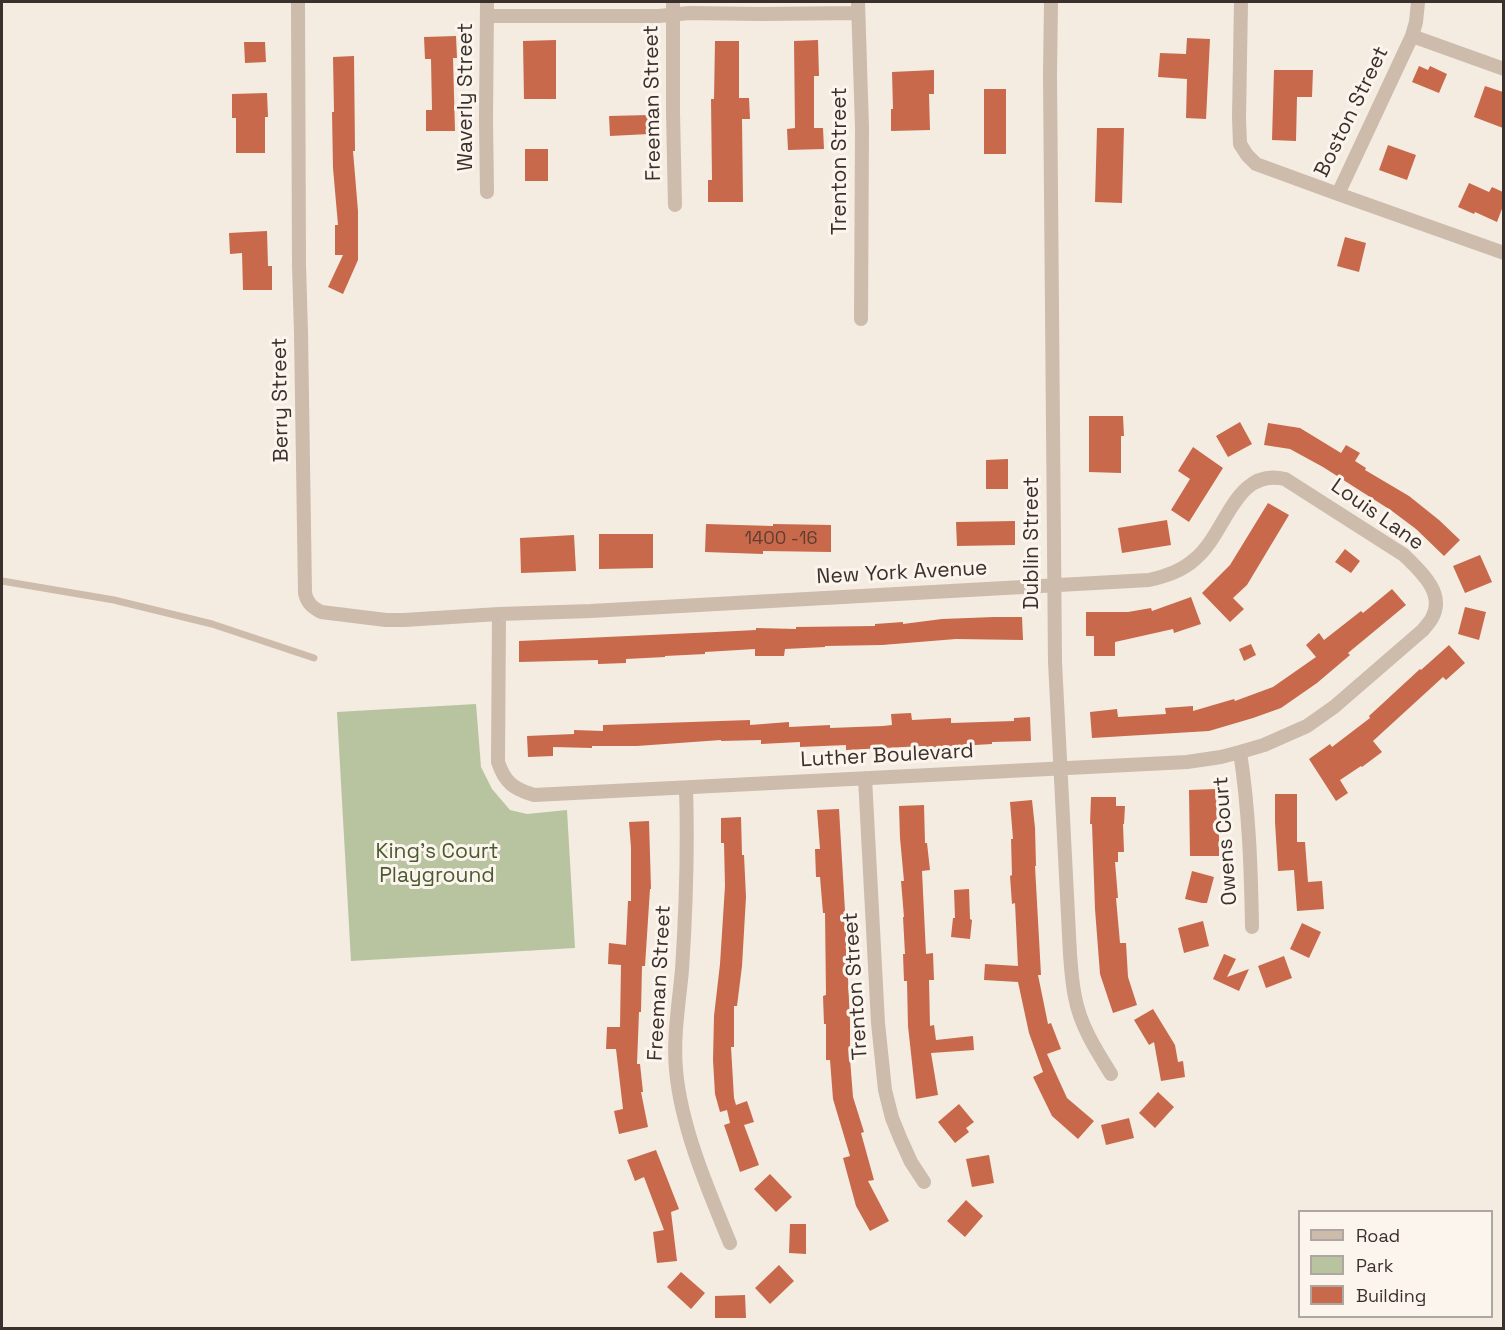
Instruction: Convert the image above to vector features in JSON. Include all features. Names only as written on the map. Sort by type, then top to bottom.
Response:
[{"type":"street","name":"Berry Street","points":[[298,2],[304,593],[313,608],[321,612],[386,620],[498,614]]},
{"type":"street","name":"Waverly Street","points":[[487,2],[487,192]]},
{"type":"street","name":"Dublin Street","points":[[1052,2],[1050,87],[1054,662],[1070,954],[1075,998],[1081,1019],[1093,1045],[1111,1074]]},
{"type":"street","name":"Boston Street","points":[[1241,2],[1240,144],[1256,164],[1338,194],[1412,36],[1418,2]]},
{"type":"street","points":[[487,16],[673,8],[689,13],[760,14],[858,7]]},
{"type":"street","name":"Trenton Street","points":[[858,7],[862,128],[861,319]]},
{"type":"street","name":"Freeman Street","points":[[673,8],[675,205]]},
{"type":"street","points":[[1412,36],[1503,69]]},
{"type":"street","points":[[1338,194],[1503,253]]},
{"type":"street","name":"Louis Lane","points":[[1263,478],[1274,476],[1285,479],[1404,555],[1420,570],[1436,596],[1436,610],[1432,619],[1408,644]]},
{"type":"street","name":"New York Avenue","points":[[498,614],[591,611],[1149,580],[1164,577],[1197,558],[1211,542],[1242,492],[1251,483],[1263,478]]},
{"type":"street","name":"Luther Boulevard","points":[[498,614],[498,762],[502,775],[511,785],[522,792],[534,795],[1187,762],[1221,757],[1264,745],[1319,719],[1408,644]]},
{"type":"street","name":"Owens Court","points":[[1240,752],[1251,864],[1252,927]]},
{"type":"street","name":"Trenton Street","points":[[865,778],[878,1023],[885,1090],[892,1118],[901,1140],[924,1182]]},
{"type":"street","name":"Freeman Street","points":[[686,788],[687,891],[675,1032],[676,1069],[688,1128],[711,1197],[730,1243]]},
{"type":"lane","points":[[2,581],[114,600],[201,621],[314,658]]},
{"type":"green space","name":"King's Court Playground","points":[[476,704],[481,767],[492,789],[510,810],[527,814],[567,810],[575,948],[351,961],[337,712]]},
{"type":"building","points":[[456,36],[457,58],[453,58],[455,131],[426,131],[426,110],[432,110],[431,59],[425,59],[424,37]]},
{"type":"building","points":[[1187,38],[1210,39],[1206,119],[1186,118],[1187,79],[1158,77],[1160,53],[1186,54]]},
{"type":"building","points":[[556,40],[556,99],[524,99],[523,41]]},
{"type":"building","points":[[818,40],[819,76],[814,76],[814,128],[823,128],[824,149],[788,150],[787,129],[795,128],[794,41]]},
{"type":"building","points":[[715,41],[739,41],[739,98],[749,98],[750,119],[742,119],[743,202],[708,202],[708,180],[712,180],[711,99],[714,99]]},
{"type":"building","points":[[244,42],[265,42],[266,62],[245,63]]},
{"type":"building","points":[[354,56],[355,151],[353,151],[358,211],[358,260],[343,294],[328,287],[343,255],[335,255],[335,225],[338,225],[333,168],[333,57]]},
{"type":"building","points":[[1419,66],[1428,70],[1430,66],[1447,74],[1439,93],[1412,82]]},
{"type":"building","points":[[934,70],[934,94],[929,94],[930,130],[891,131],[892,72]]},
{"type":"building","points":[[1274,70],[1313,70],[1312,97],[1297,97],[1296,141],[1272,140]]},
{"type":"building","points":[[1485,86],[1503,92],[1503,128],[1474,117]]},
{"type":"building","points":[[984,89],[1006,89],[1006,154],[984,154]]},
{"type":"building","points":[[267,93],[265,153],[236,153],[236,118],[232,118],[232,94]]},
{"type":"building","points":[[649,115],[649,134],[610,136],[609,116]]},
{"type":"building","points":[[1097,128],[1124,128],[1122,203],[1095,202]]},
{"type":"building","points":[[1388,145],[1416,155],[1407,180],[1379,170]]},
{"type":"building","points":[[525,149],[548,149],[548,181],[525,181]]},
{"type":"building","points":[[1469,183],[1489,192],[1492,187],[1503,192],[1503,206],[1497,222],[1458,207]]},
{"type":"building","points":[[267,231],[268,266],[272,266],[272,290],[243,290],[242,253],[230,254],[229,233]]},
{"type":"building","points":[[1345,237],[1366,243],[1359,272],[1337,266]]},
{"type":"building","points":[[1089,416],[1123,416],[1121,473],[1089,472]]},
{"type":"building","points":[[1240,422],[1252,444],[1228,457],[1216,436]]},
{"type":"building","points":[[1268,423],[1300,428],[1341,453],[1346,445],[1360,453],[1355,461],[1366,468],[1365,470],[1409,496],[1460,540],[1444,556],[1416,529],[1392,511],[1323,467],[1290,449],[1264,445]]},
{"type":"building","points":[[1193,447],[1223,468],[1189,522],[1171,510],[1190,479],[1178,471]]},
{"type":"building","points":[[1008,459],[1008,489],[986,489],[986,460]]},
{"type":"building","points":[[1268,503],[1289,515],[1247,585],[1233,598],[1244,609],[1230,622],[1202,593],[1230,565]]},
{"type":"building","points":[[1167,520],[1171,545],[1122,553],[1118,528]]},
{"type":"building","points":[[1015,521],[1015,545],[957,546],[956,522]]},
{"type":"building","points":[[706,524],[831,525],[831,552],[763,551],[763,554],[705,552]]},
{"type":"building","points":[[599,534],[653,534],[653,568],[599,569]]},
{"type":"building","points":[[574,535],[576,571],[521,573],[520,538]]},
{"type":"building","points":[[1345,549],[1360,561],[1351,573],[1335,562]]},
{"type":"building","points":[[1480,555],[1492,582],[1465,593],[1453,566]]},
{"type":"building","points":[[1392,589],[1406,605],[1348,653],[1350,655],[1317,683],[1281,708],[1209,731],[1092,738],[1090,712],[1117,709],[1118,717],[1166,714],[1165,708],[1193,706],[1193,711],[1234,699],[1235,701],[1273,687],[1316,657],[1306,645],[1319,633],[1324,640]]},
{"type":"building","points":[[1191,597],[1201,624],[1174,633],[1173,629],[1115,642],[1115,656],[1094,656],[1094,636],[1086,636],[1086,612],[1128,612],[1151,608],[1152,611]]},
{"type":"building","points":[[1465,607],[1486,612],[1479,640],[1458,634]]},
{"type":"building","points":[[1022,617],[1023,640],[956,639],[882,645],[825,646],[785,649],[784,656],[755,656],[755,649],[626,659],[626,663],[598,664],[598,660],[519,662],[519,641],[756,630],[756,628],[875,626],[875,624]]},
{"type":"building","points":[[1251,644],[1256,655],[1244,661],[1239,649]]},
{"type":"building","points":[[1449,645],[1465,663],[1446,680],[1443,677],[1373,741],[1382,752],[1340,780],[1348,793],[1336,801],[1309,759],[1330,744],[1332,747],[1370,718],[1369,716]]},
{"type":"building","points":[[911,713],[912,720],[951,718],[951,723],[1014,721],[1014,718],[1030,717],[1031,741],[846,750],[846,745],[800,747],[800,742],[761,744],[761,740],[721,740],[637,746],[592,746],[592,748],[553,747],[553,756],[528,757],[527,736],[574,734],[574,730],[603,731],[603,725],[750,720],[750,725],[789,722],[789,727],[883,726],[892,725],[891,714]]},
{"type":"building","points":[[1216,789],[1219,856],[1190,856],[1189,790]]},
{"type":"building","points":[[1275,794],[1297,794],[1297,842],[1305,842],[1308,882],[1322,881],[1324,909],[1297,911],[1294,870],[1278,871]]},
{"type":"building","points":[[1091,797],[1116,797],[1116,806],[1125,806],[1124,852],[1118,852],[1118,862],[1115,862],[1118,898],[1116,898],[1120,943],[1126,943],[1128,977],[1137,1005],[1113,1013],[1100,974],[1092,824],[1090,824]]},
{"type":"building","points":[[1032,800],[1041,975],[1038,975],[1048,1024],[1051,1023],[1061,1049],[1047,1054],[1067,1098],[1094,1121],[1078,1139],[1052,1116],[1033,1077],[1043,1072],[1029,1033],[1018,982],[984,980],[985,964],[1018,966],[1015,903],[1012,904],[1010,876],[1012,875],[1011,839],[1013,839],[1010,802]]},
{"type":"building","points":[[924,805],[925,843],[927,843],[930,870],[922,871],[926,954],[933,953],[934,980],[929,980],[930,1026],[934,1025],[936,1040],[973,1036],[974,1050],[931,1053],[938,1095],[916,1099],[908,1026],[907,981],[904,981],[904,917],[901,881],[904,881],[899,806]]},
{"type":"building","points":[[839,809],[853,1097],[864,1132],[861,1133],[874,1180],[868,1181],[889,1221],[870,1231],[856,1206],[843,1158],[850,1156],[833,1099],[830,1060],[826,1060],[823,996],[826,995],[825,913],[823,913],[820,877],[816,877],[815,849],[820,849],[817,810]]},
{"type":"building","points":[[741,817],[746,897],[742,966],[737,1006],[734,1006],[734,1047],[731,1047],[734,1098],[736,1105],[747,1101],[754,1122],[744,1125],[759,1165],[740,1172],[724,1125],[730,1123],[727,1110],[720,1112],[715,1094],[713,1060],[714,1016],[725,886],[721,818]]},
{"type":"building","points":[[649,821],[651,889],[645,966],[642,966],[637,1064],[640,1064],[643,1092],[641,1092],[648,1127],[619,1134],[614,1111],[623,1109],[616,1049],[606,1049],[607,1027],[620,1027],[621,965],[608,964],[609,943],[626,945],[628,901],[631,901],[629,822]]},
{"type":"building","points":[[1192,871],[1214,877],[1207,903],[1185,899]]},
{"type":"building","points":[[969,889],[970,919],[972,920],[970,939],[951,937],[953,918],[955,918],[954,890]]},
{"type":"building","points":[[1203,921],[1209,946],[1184,953],[1178,928]]},
{"type":"building","points":[[1302,923],[1321,932],[1309,958],[1290,949]]},
{"type":"building","points":[[1224,954],[1236,959],[1227,977],[1249,969],[1239,991],[1213,979]]},
{"type":"building","points":[[1284,956],[1292,978],[1266,988],[1258,966]]},
{"type":"building","points":[[1153,1009],[1175,1045],[1178,1062],[1183,1061],[1185,1077],[1161,1081],[1154,1042],[1149,1045],[1134,1020]]},
{"type":"building","points":[[1158,1092],[1174,1107],[1155,1128],[1139,1113]]},
{"type":"building","points":[[959,1104],[974,1122],[966,1128],[969,1132],[955,1143],[938,1122]]},
{"type":"building","points":[[1129,1118],[1134,1138],[1106,1145],[1101,1125]]},
{"type":"building","points":[[656,1150],[679,1209],[671,1212],[677,1261],[657,1263],[653,1232],[664,1230],[644,1177],[635,1181],[627,1160]]},
{"type":"building","points":[[989,1155],[994,1183],[972,1187],[966,1159]]},
{"type":"building","points":[[770,1174],[792,1197],[776,1212],[754,1189]]},
{"type":"building","points":[[966,1200],[983,1216],[965,1237],[947,1221]]},
{"type":"building","points":[[790,1224],[806,1224],[806,1254],[789,1253]]},
{"type":"building","points":[[779,1265],[794,1281],[770,1304],[755,1288]]},
{"type":"building","points":[[681,1272],[705,1293],[691,1309],[667,1287]]},
{"type":"building","points":[[745,1295],[746,1318],[715,1318],[715,1296]]}]
